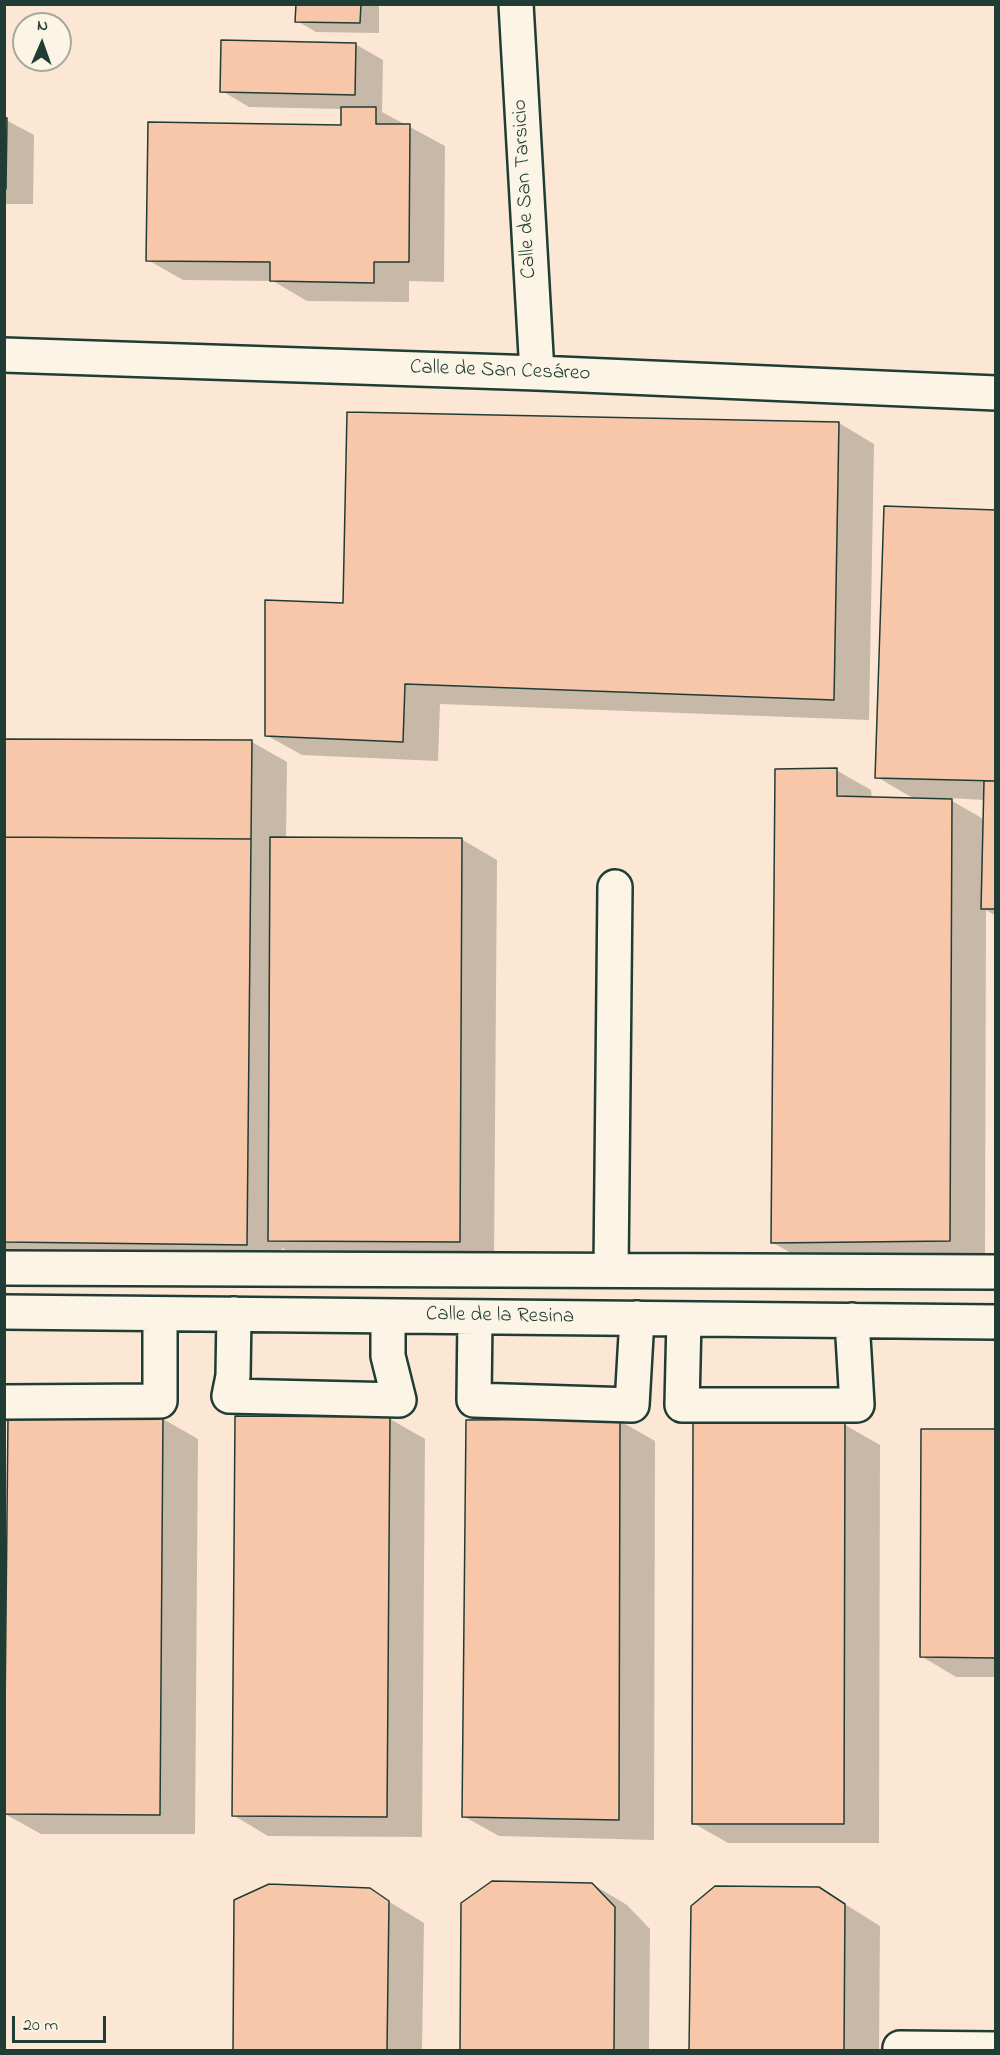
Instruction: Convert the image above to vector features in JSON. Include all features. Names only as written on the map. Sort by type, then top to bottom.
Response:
[{"type":"street","name":"Calle de San Tarsicio","points":[[516,4],[537,373]]},
{"type":"street","name":"Calle de San Cesáreo","points":[[4,355],[537,373],[996,393]]},
{"type":"street","points":[[611,1270],[615,887]]},
{"type":"street","points":[[4,1268],[996,1272]]},
{"type":"street","name":"Calle de la Resina","points":[[4,1312],[996,1322]]},
{"type":"street","points":[[4,1402],[160,1401],[160,1314]]},
{"type":"street","points":[[234,1314],[233,1376],[229,1396],[399,1400],[388,1356],[388,1316]]},
{"type":"street","points":[[475,1317],[474,1400],[632,1405],[637,1318]]},
{"type":"street","points":[[684,1319],[682,1405],[857,1405],[852,1320]]},
{"type":"street","points":[[900,2050],[900,2048],[996,2049]]},
{"type":"shaded area","points":[[5,5],[995,5],[995,2050],[5,2050]]},
{"type":"building","points":[[296,4],[361,4],[360,23],[295,22]]},
{"type":"building","points":[[221,40],[356,43],[355,95],[220,92]]},
{"type":"building","points":[[341,107],[376,107],[376,124],[410,124],[409,262],[374,262],[374,283],[270,281],[270,262],[146,261],[148,122],[341,125]]},
{"type":"building","points":[[4,117],[7,118],[6,189],[4,189]]},
{"type":"building","points":[[347,412],[839,422],[834,700],[405,684],[403,742],[265,736],[265,600],[343,603]]},
{"type":"building","points":[[884,506],[996,510],[996,781],[875,778]]},
{"type":"building","points":[[4,739],[252,740],[251,839],[4,837]]},
{"type":"building","points":[[837,768],[837,796],[952,799],[950,1241],[771,1243],[775,769]]},
{"type":"building","points":[[984,781],[996,781],[996,909],[981,909]]},
{"type":"building","points":[[4,837],[251,839],[247,1245],[4,1242]]},
{"type":"building","points":[[270,837],[462,838],[460,1242],[268,1241]]},
{"type":"building","points":[[8,1416],[163,1417],[160,1815],[4,1814]]},
{"type":"building","points":[[235,1416],[390,1417],[387,1817],[232,1816]]},
{"type":"building","points":[[620,1419],[619,1820],[462,1817],[466,1420]]},
{"type":"building","points":[[693,1423],[845,1423],[844,1824],[692,1824]]},
{"type":"building","points":[[921,1429],[996,1429],[996,1658],[920,1657]]},
{"type":"building","points":[[492,1881],[592,1883],[615,1907],[614,2050],[460,2050],[461,1903]]},
{"type":"building","points":[[269,1884],[370,1888],[389,1901],[387,2050],[233,2050],[234,1900]]},
{"type":"building","points":[[715,1886],[819,1887],[845,1904],[844,2050],[689,2050],[691,1906]]}]
